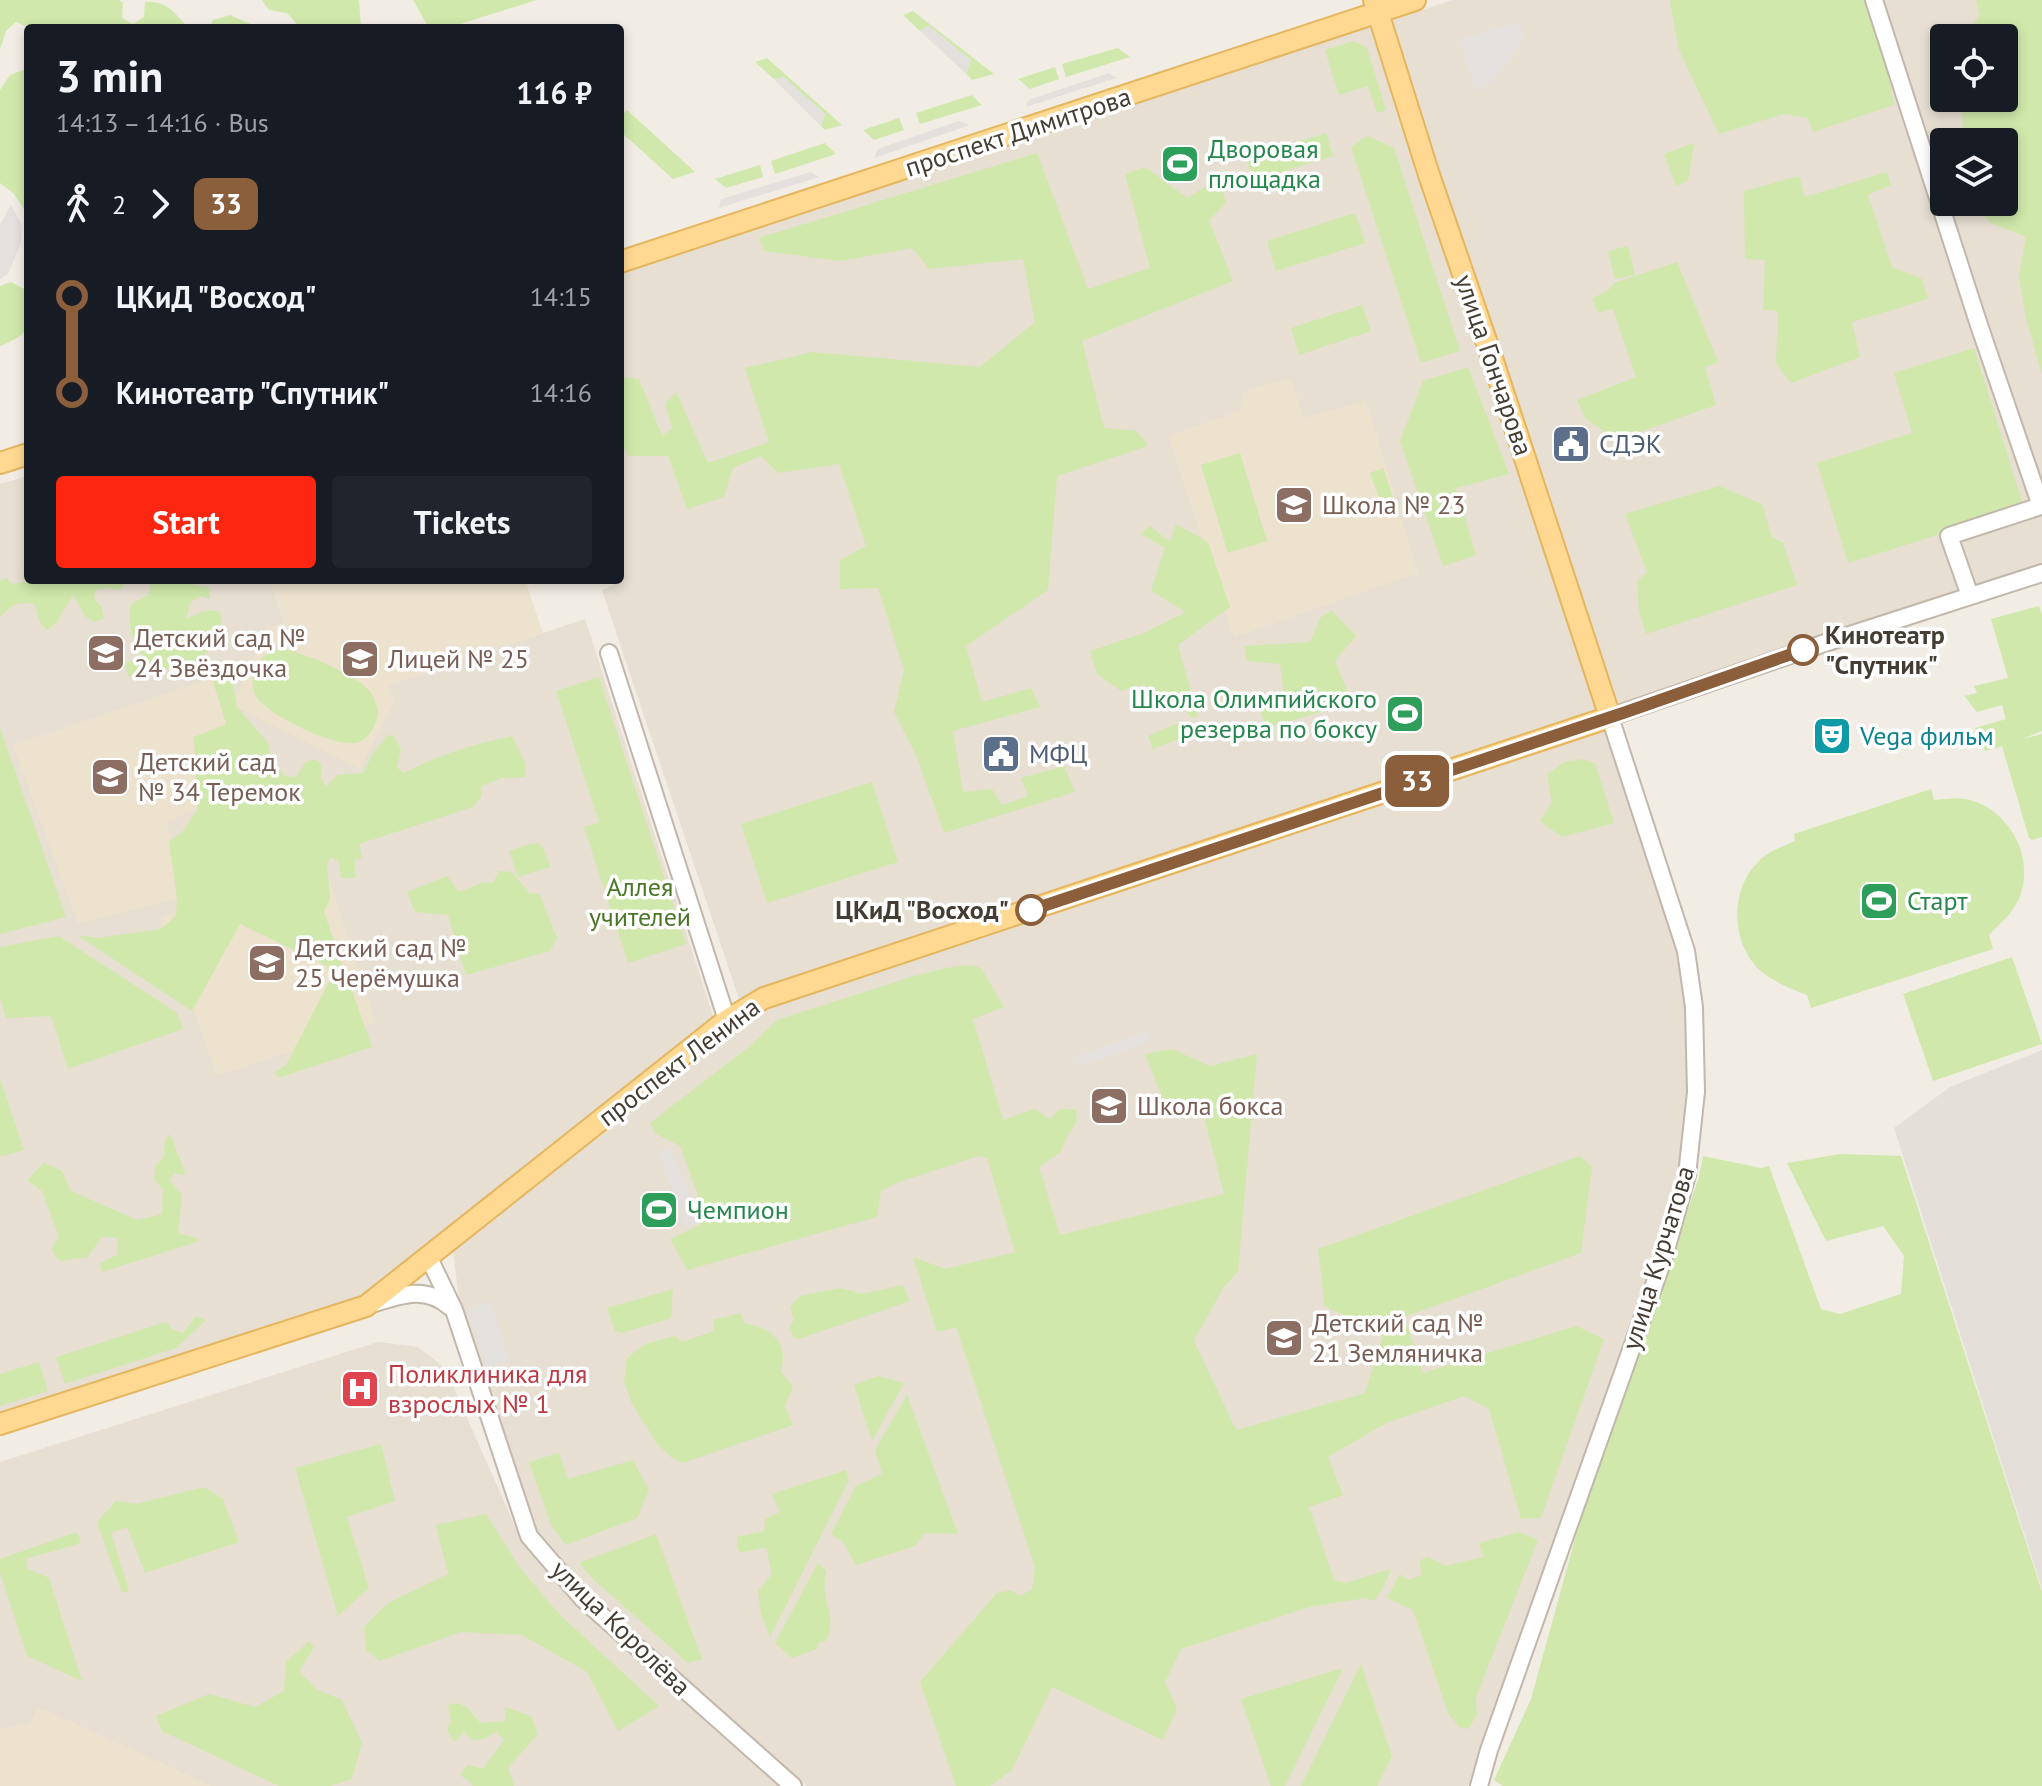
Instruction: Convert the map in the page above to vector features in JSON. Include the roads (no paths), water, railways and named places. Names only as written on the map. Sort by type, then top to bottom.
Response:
[{"type":"main road","name":"проспект Димитрова","points":[[624,261],[1376,6],[1415,0]]},
{"type":"main road","name":"улица Гончарова","points":[[1376,6],[1429,175],[1610,717]]},
{"type":"main road","points":[[0,463],[24,455]]},
{"type":"main road","name":"проспект Ленина","points":[[0,1424],[366,1306],[727,1020],[764,998],[1610,717]]},
{"type":"street","points":[[1874,0],[2041,506],[1949,536],[1970,596]]},
{"type":"street","name":"проспект Ленина","points":[[1610,717],[2042,573]]},
{"type":"street","points":[[609,653],[727,1020]]},
{"type":"street","name":"улица Курчатова","points":[[1479,1786],[1489,1750],[1664,1257],[1688,1164],[1697,1050],[1686,951],[1610,717]]},
{"type":"street","name":"улица Королёва","points":[[429,1258],[454,1310],[529,1536],[583,1599],[793,1786]]},
{"type":"street","points":[[366,1306],[420,1292],[438,1296],[454,1310]]},
{"type":"place","name":"Дворовая площадка","points":[[1180,164]]},
{"type":"place","name":"СДЭК","points":[[1571,444]]},
{"type":"place","name":"Школа № 23","points":[[1294,505]]},
{"type":"place","name":"Кинотеатр \"Спутник\"","points":[[1803,650]]},
{"type":"place","name":"Детский сад № 24 Звёздочка","points":[[106,653]]},
{"type":"place","name":"Лицей № 25","points":[[360,659]]},
{"type":"place","name":"Школа Олимпийского резерва по боксу","points":[[1405,714]]},
{"type":"place","name":"Vega фильм","points":[[1832,736]]},
{"type":"place","name":"МФЦ","points":[[1001,754]]},
{"type":"place","name":"Детский сад № 34 Теремок","points":[[110,777]]},
{"type":"place","name":"Старт","points":[[1879,901]]},
{"type":"place","name":"ЦКиД \"Восход\"","points":[[1031,910]]},
{"type":"place","name":"Детский сад № 25 Черёмушка","points":[[267,963]]},
{"type":"place","name":"Школа бокса","points":[[1109,1106]]},
{"type":"place","name":"Чемпион","points":[[659,1210]]},
{"type":"place","name":"Детский сад № 21 Земляничка","points":[[1284,1338]]},
{"type":"place","name":"Поликлиника для взрослых № 1","points":[[360,1389]]},
{"type":"park label","name":"Аллея учителей","points":[[640,902]]}]
